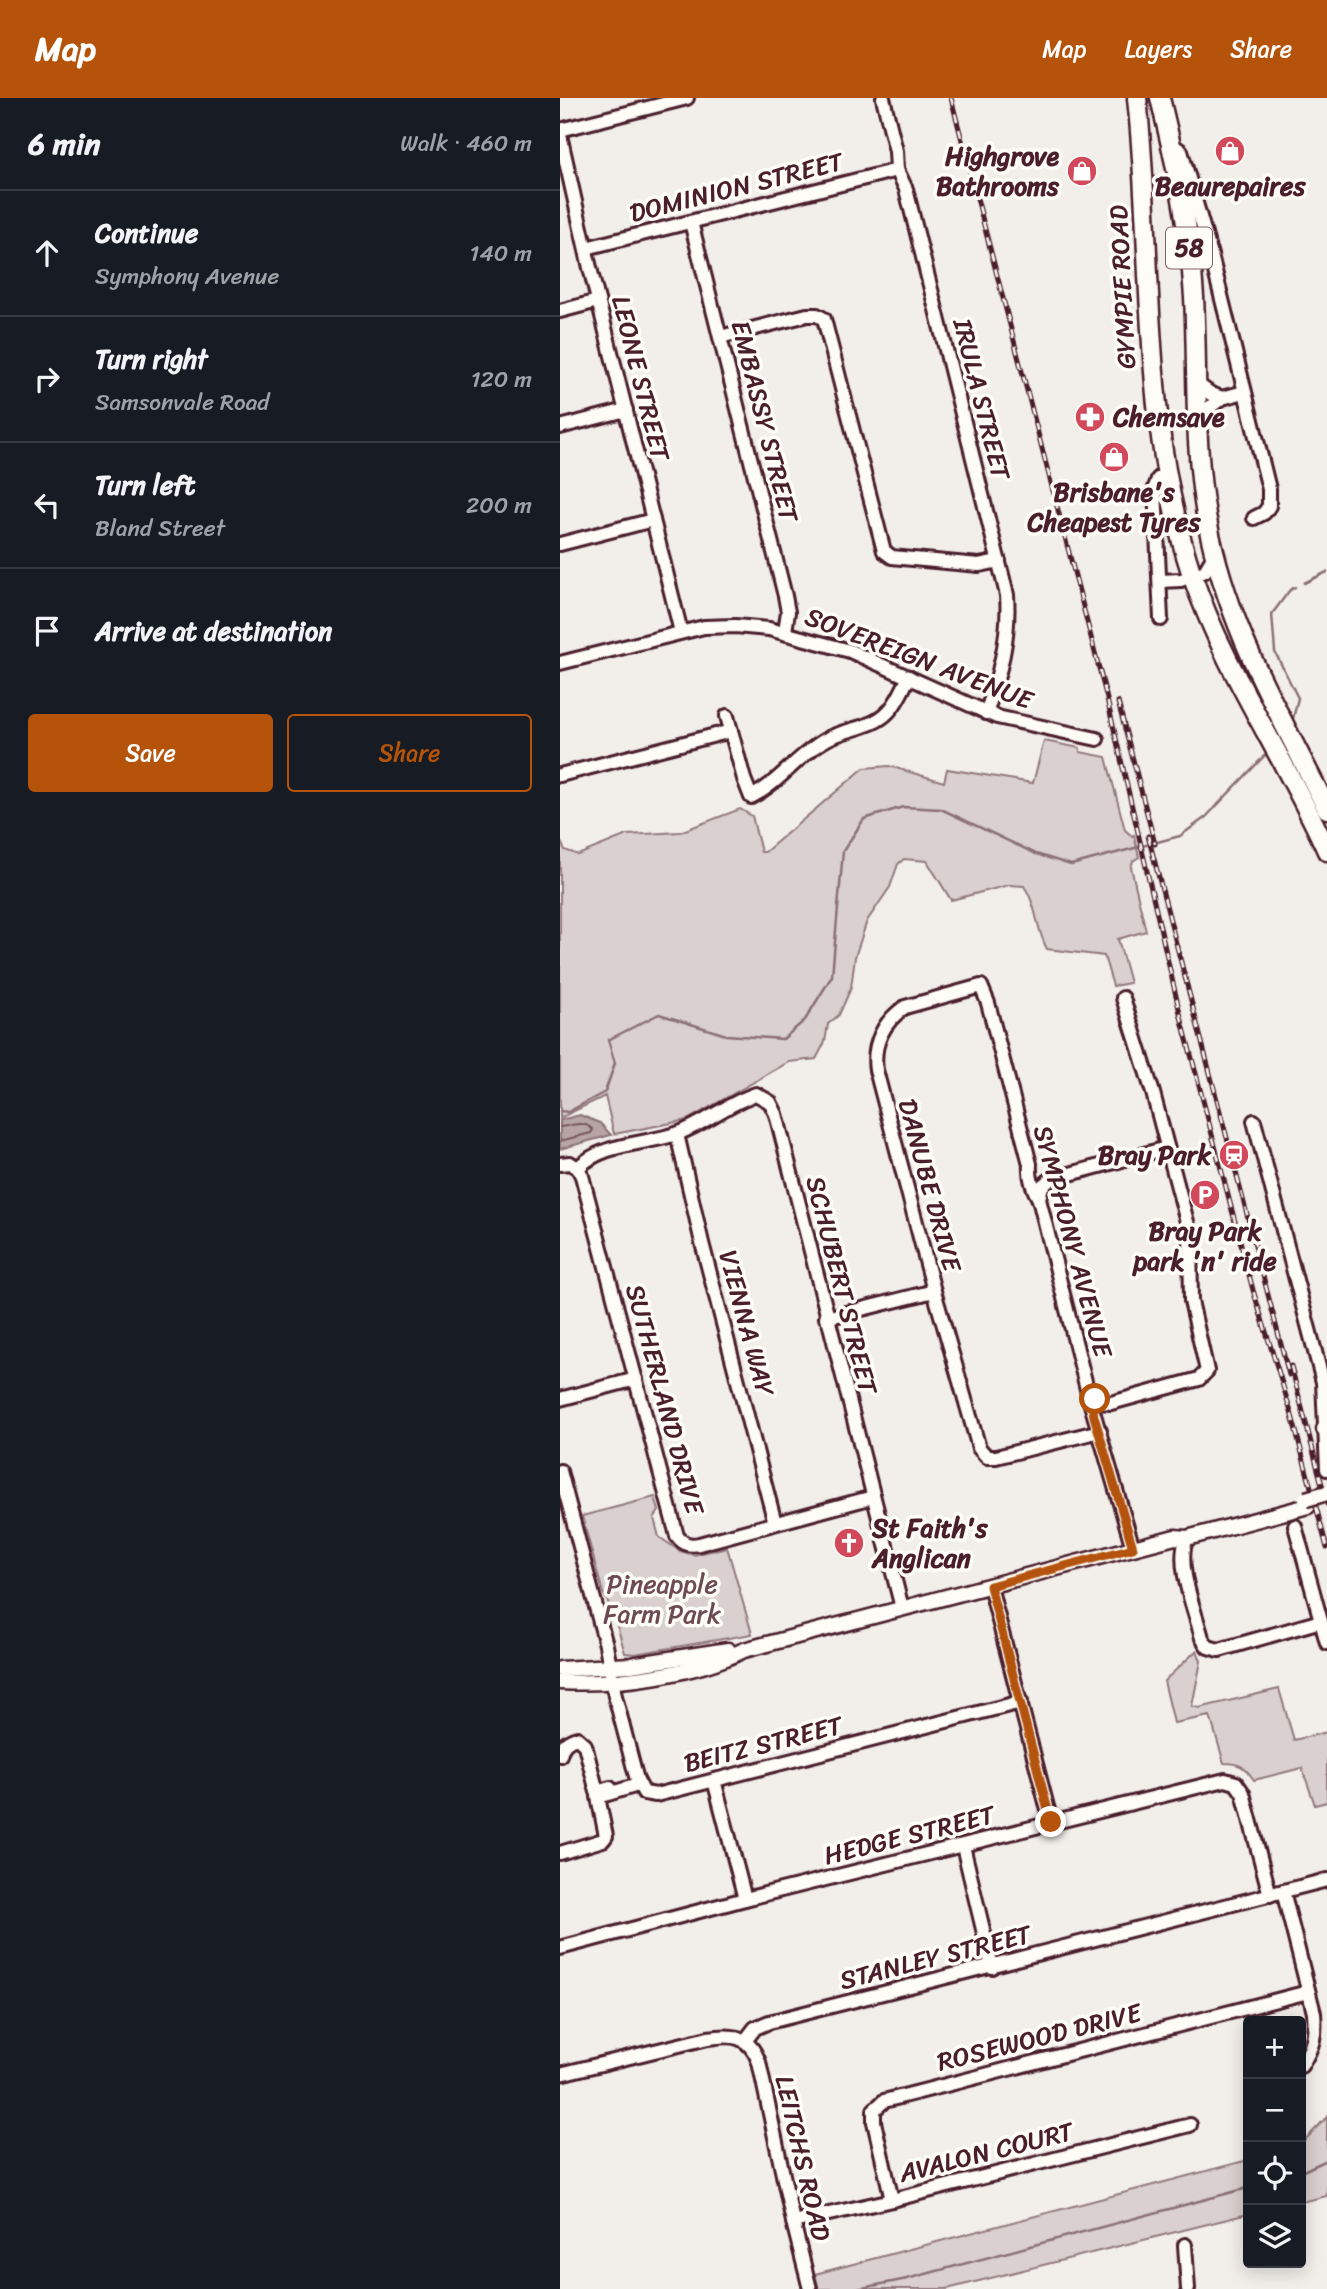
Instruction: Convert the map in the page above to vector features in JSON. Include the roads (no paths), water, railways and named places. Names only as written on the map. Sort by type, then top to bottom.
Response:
[{"type":"highway","name":"GYMPIE ROAD","points":[[1137,98],[1156,403],[1166,473],[1177,523],[1192,576],[1217,635],[1327,851]]},
{"type":"highway","name":"58","points":[[1160,98],[1176,152],[1192,270],[1203,489],[1215,554],[1240,635],[1327,809]]},
{"type":"highway","points":[[1141,165],[1159,154],[1176,152]]},
{"type":"main road","points":[[1307,1502],[1327,1493]]},
{"type":"main road","points":[[560,1682],[612,1682],[671,1673],[727,1658],[744,1650],[1174,1539],[1185,1530],[1307,1502],[1327,1501]]},
{"type":"main road","points":[[560,1669],[610,1667],[725,1650],[744,1650]]},
{"type":"street","points":[[560,132],[664,101],[687,98]]},
{"type":"street","name":"IRULA STREET","points":[[883,98],[897,156],[897,170],[906,189],[1007,596],[1008,629],[986,713]]},
{"type":"street","name":"LEONE STREET","points":[[560,132],[598,301],[681,632]]},
{"type":"street","points":[[1176,152],[1200,216],[1270,500],[1267,510],[1254,518]]},
{"type":"street","name":"DOMINION STREET","points":[[586,248],[897,170]]},
{"type":"street","name":"EMBASSY STREET","points":[[691,222],[788,606],[785,631]]},
{"type":"street","points":[[560,311],[598,301]]},
{"type":"street","points":[[720,337],[822,312],[884,551],[892,557],[979,565],[999,561]]},
{"type":"street","points":[[1197,384],[1222,398]]},
{"type":"street","points":[[1198,416],[1222,398],[1244,392]]},
{"type":"street","points":[[560,427],[626,410]]},
{"type":"street","name":"GYMPIE ROAD","points":[[1161,619],[1155,488],[1158,479],[1166,473]]},
{"type":"street","points":[[560,544],[653,520]]},
{"type":"street","points":[[1160,581],[1181,580],[1207,569],[1215,554]]},
{"type":"street","name":"SOVEREIGN AVENUE","points":[[560,663],[681,632],[718,626],[785,631],[850,651],[986,713],[1010,721],[1097,739]]},
{"type":"street","points":[[727,716],[751,797],[765,790],[826,739],[878,720],[891,710],[909,677]]},
{"type":"street","points":[[560,775],[730,731]]},
{"type":"street","points":[[1294,784],[1299,774],[1308,771]]},
{"type":"street","name":"SYMPHONY AVENUE","points":[[981,986],[988,1003],[1090,1401],[1133,1548]]},
{"type":"street","name":"DANUBE DRIVE","points":[[981,986],[905,1007],[896,1013],[876,1043],[874,1057],[934,1291],[979,1448],[987,1457],[996,1457],[1099,1427]]},
{"type":"street","points":[[1090,1394],[1100,1402],[1111,1403],[1199,1379],[1208,1366],[1191,1301],[1190,1233],[1153,1093],[1123,998]]},
{"type":"street","name":"SCHUBERT STREET","points":[[677,1134],[728,1105],[756,1094],[770,1102],[776,1114],[873,1497]]},
{"type":"street","points":[[1254,1121],[1320,1369],[1325,1393],[1327,1469]]},
{"type":"street","points":[[560,1164],[570,1163],[578,1168],[594,1155],[677,1134]]},
{"type":"street","name":"VIENNA WAY","points":[[677,1134],[775,1523]]},
{"type":"street","points":[[1039,1199],[1042,1186],[1051,1179],[1167,1148]]},
{"type":"street","points":[[1030,1164],[1038,1175],[1051,1179]]},
{"type":"street","name":"SUTHERLAND DRIVE","points":[[578,1168],[677,1536],[681,1541],[692,1545],[699,1544],[873,1497]]},
{"type":"street","points":[[826,1318],[934,1291]]},
{"type":"street","points":[[560,1399],[636,1379]]},
{"type":"street","points":[[1099,1427],[1100,1412],[1111,1403]]},
{"type":"street","points":[[560,1471],[637,1783]]},
{"type":"street","points":[[873,1497],[902,1608]]},
{"type":"street","points":[[1295,1526],[1327,1643]]},
{"type":"street","points":[[1174,1539],[1182,1549],[1182,1560],[1202,1638],[1208,1647],[1219,1650],[1321,1621]]},
{"type":"street","points":[[1174,1539],[1174,1548],[1182,1560]]},
{"type":"street","points":[[990,1586],[1051,1822]]},
{"type":"street","name":"BEITZ STREET","points":[[637,1783],[644,1793],[656,1795],[1021,1702]]},
{"type":"street","points":[[560,1755],[569,1740],[577,1738],[585,1745],[597,1791],[637,1783]]},
{"type":"street","points":[[713,1780],[745,1899]]},
{"type":"street","name":"HEDGE STREET","points":[[560,1948],[745,1899],[1225,1780],[1235,1782],[1242,1793],[1270,1895]]},
{"type":"street","points":[[560,1853],[603,1840],[606,1830],[598,1797],[637,1783]]},
{"type":"street","points":[[962,1846],[992,1967]]},
{"type":"street","name":"STANLEY STREET","points":[[745,2041],[755,2028],[769,2022],[1327,1880]]},
{"type":"street","points":[[1283,1891],[1316,2032],[1306,2058]]},
{"type":"street","name":"ROSEWOOD DRIVE","points":[[892,2200],[874,2122],[874,2110],[884,2101],[1308,1992]]},
{"type":"street","points":[[560,2074],[708,2038],[730,2036],[745,2041]]},
{"type":"street","name":"LEITCHS ROAD","points":[[745,2041],[759,2062],[793,2222],[809,2283]]},
{"type":"street","name":"AVALON COURT","points":[[793,2222],[892,2200],[1190,2124]]},
{"type":"street","points":[[1185,2245],[1188,2289]]},
{"type":"water","points":[[580,1115],[600,1123],[611,1135],[560,1149],[560,1120]]},
{"type":"waterway","points":[[1304,583],[1327,572]]},
{"type":"waterway","points":[[1292,723],[1298,698],[1275,652],[1272,614],[1295,587]]},
{"type":"waterway","points":[[560,1111],[568,1112],[605,1092],[615,1063],[608,1040],[659,1014],[726,1035],[783,1039],[805,1020],[832,976],[843,851],[864,819],[903,807],[941,809],[1036,854],[1071,865],[1180,836],[1206,817],[1268,752]]},
{"type":"waterway","points":[[1306,2170],[1327,2160]]},
{"type":"waterway","points":[[857,2289],[907,2279],[1243,2189]]},
{"type":"railway","points":[[951,98],[1106,695],[1180,1013],[1253,1290],[1291,1412],[1327,1548]]},
{"type":"railway","points":[[1118,702],[1155,844]]},
{"type":"railway","points":[[1148,836],[1289,1375]]},
{"type":"railway","points":[[1291,1366],[1327,1504]]},
{"type":"place","name":"Beaurepaires","points":[[1230,151]]},
{"type":"place","name":"Highgrove Bathrooms","points":[[1082,171]]},
{"type":"place","name":"Chemsave","points":[[1090,417]]},
{"type":"place","name":"Brisbane's Cheapest Tyres","points":[[1114,457]]},
{"type":"place","name":"Bray Park","points":[[1234,1155]]},
{"type":"place","name":"Bray Park park 'n' ride","points":[[1205,1195]]},
{"type":"place","name":"St Faith's Anglican","points":[[849,1543]]},
{"type":"park label","name":"Pineapple Farm Park","points":[[662,1599]]}]
